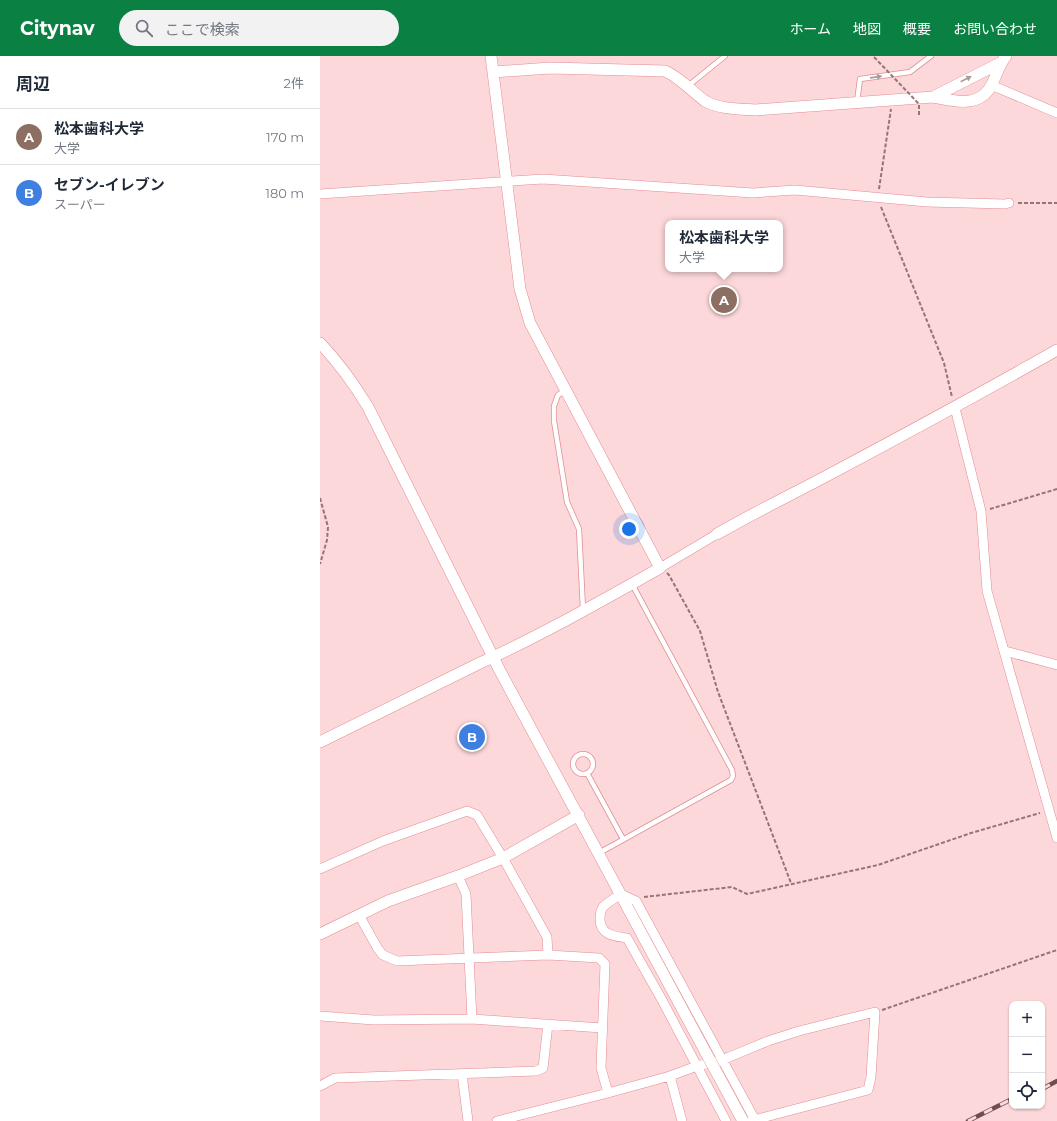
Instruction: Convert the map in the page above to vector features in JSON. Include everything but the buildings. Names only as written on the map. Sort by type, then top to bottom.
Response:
[{"type":"street","points":[[491,56],[520,289],[530,323],[660,568]]},
{"type":"street","points":[[494,72],[550,68],[665,71],[688,86],[706,102],[726,107],[754,110],[933,97],[968,102],[984,96],[991,85],[1003,59]]},
{"type":"street","points":[[933,97],[1003,59]]},
{"type":"street","points":[[991,85],[1057,113]]},
{"type":"street","points":[[320,194],[543,179],[753,193],[795,190],[927,202],[1009,203]]},
{"type":"street","points":[[320,343],[342,368],[368,407],[493,657],[743,1121]]},
{"type":"street","points":[[320,742],[493,657],[507,652],[632,584],[756,511],[800,490],[955,408],[1057,350]]},
{"type":"street","points":[[955,408],[981,511],[987,591],[1057,838]]},
{"type":"street","points":[[1005,651],[1057,665]]},
{"type":"street","points":[[320,869],[383,841],[468,811],[477,815],[503,858],[547,937],[548,954]]},
{"type":"street","points":[[320,934],[388,902],[503,858],[578,815]]},
{"type":"street","points":[[458,876],[466,894],[472,1019]]},
{"type":"street","points":[[497,1121],[608,1094],[670,1076],[697,1066],[722,1060],[768,1041],[799,1031],[875,1012],[871,1078],[868,1090],[753,1120],[722,1060],[636,901],[621,894]]},
{"type":"street","points":[[621,894],[602,908],[600,924],[603,931],[612,936],[627,938],[726,1121]]},
{"type":"street","points":[[359,915],[378,949],[389,959],[397,961],[548,954],[599,958],[605,964],[601,1068],[608,1094]]},
{"type":"street","points":[[320,1016],[374,1020],[472,1019],[602,1028]]},
{"type":"street","points":[[320,1086],[335,1078],[536,1071],[543,1068],[548,1024]]},
{"type":"street","points":[[462,1074],[468,1121]]},
{"type":"street","points":[[670,1076],[682,1121]]},
{"type":"lane","points":[[688,86],[725,56]]},
{"type":"lane","points":[[857,102],[860,79],[910,72],[931,56]]},
{"type":"lane","points":[[566,390],[558,395],[554,406],[554,421],[567,502],[579,529],[583,611]]},
{"type":"lane","points":[[599,853],[731,780],[733,776],[732,770],[632,584]]},
{"type":"lane","points":[[578,755],[588,755],[592,759],[592,766],[587,772],[580,773],[575,769],[573,763],[578,755]]},
{"type":"lane","points":[[587,772],[623,839]]},
{"type":"path","points":[[874,57],[918,104],[919,116]]},
{"type":"path","points":[[893,100],[877,198],[944,362],[955,408]]},
{"type":"path","points":[[1009,203],[1057,203]]},
{"type":"path","points":[[981,511],[1057,489]]},
{"type":"path","points":[[320,498],[328,527],[327,540],[320,564]]},
{"type":"path","points":[[660,568],[669,575],[700,632],[718,692],[791,883]]},
{"type":"path","points":[[636,901],[644,896],[732,887],[747,894],[791,883],[878,866],[971,833],[1049,811]]},
{"type":"path","points":[[875,1012],[1057,950]]},
{"type":"railway","points":[[1045,1087],[1057,1081]]},
{"type":"railway","points":[[968,1121],[1009,1100]]},
{"type":"place","name":"松本歯科大学","points":[[724,300]]},
{"type":"place","name":"セブン-イレブン","points":[[472,737]]}]
